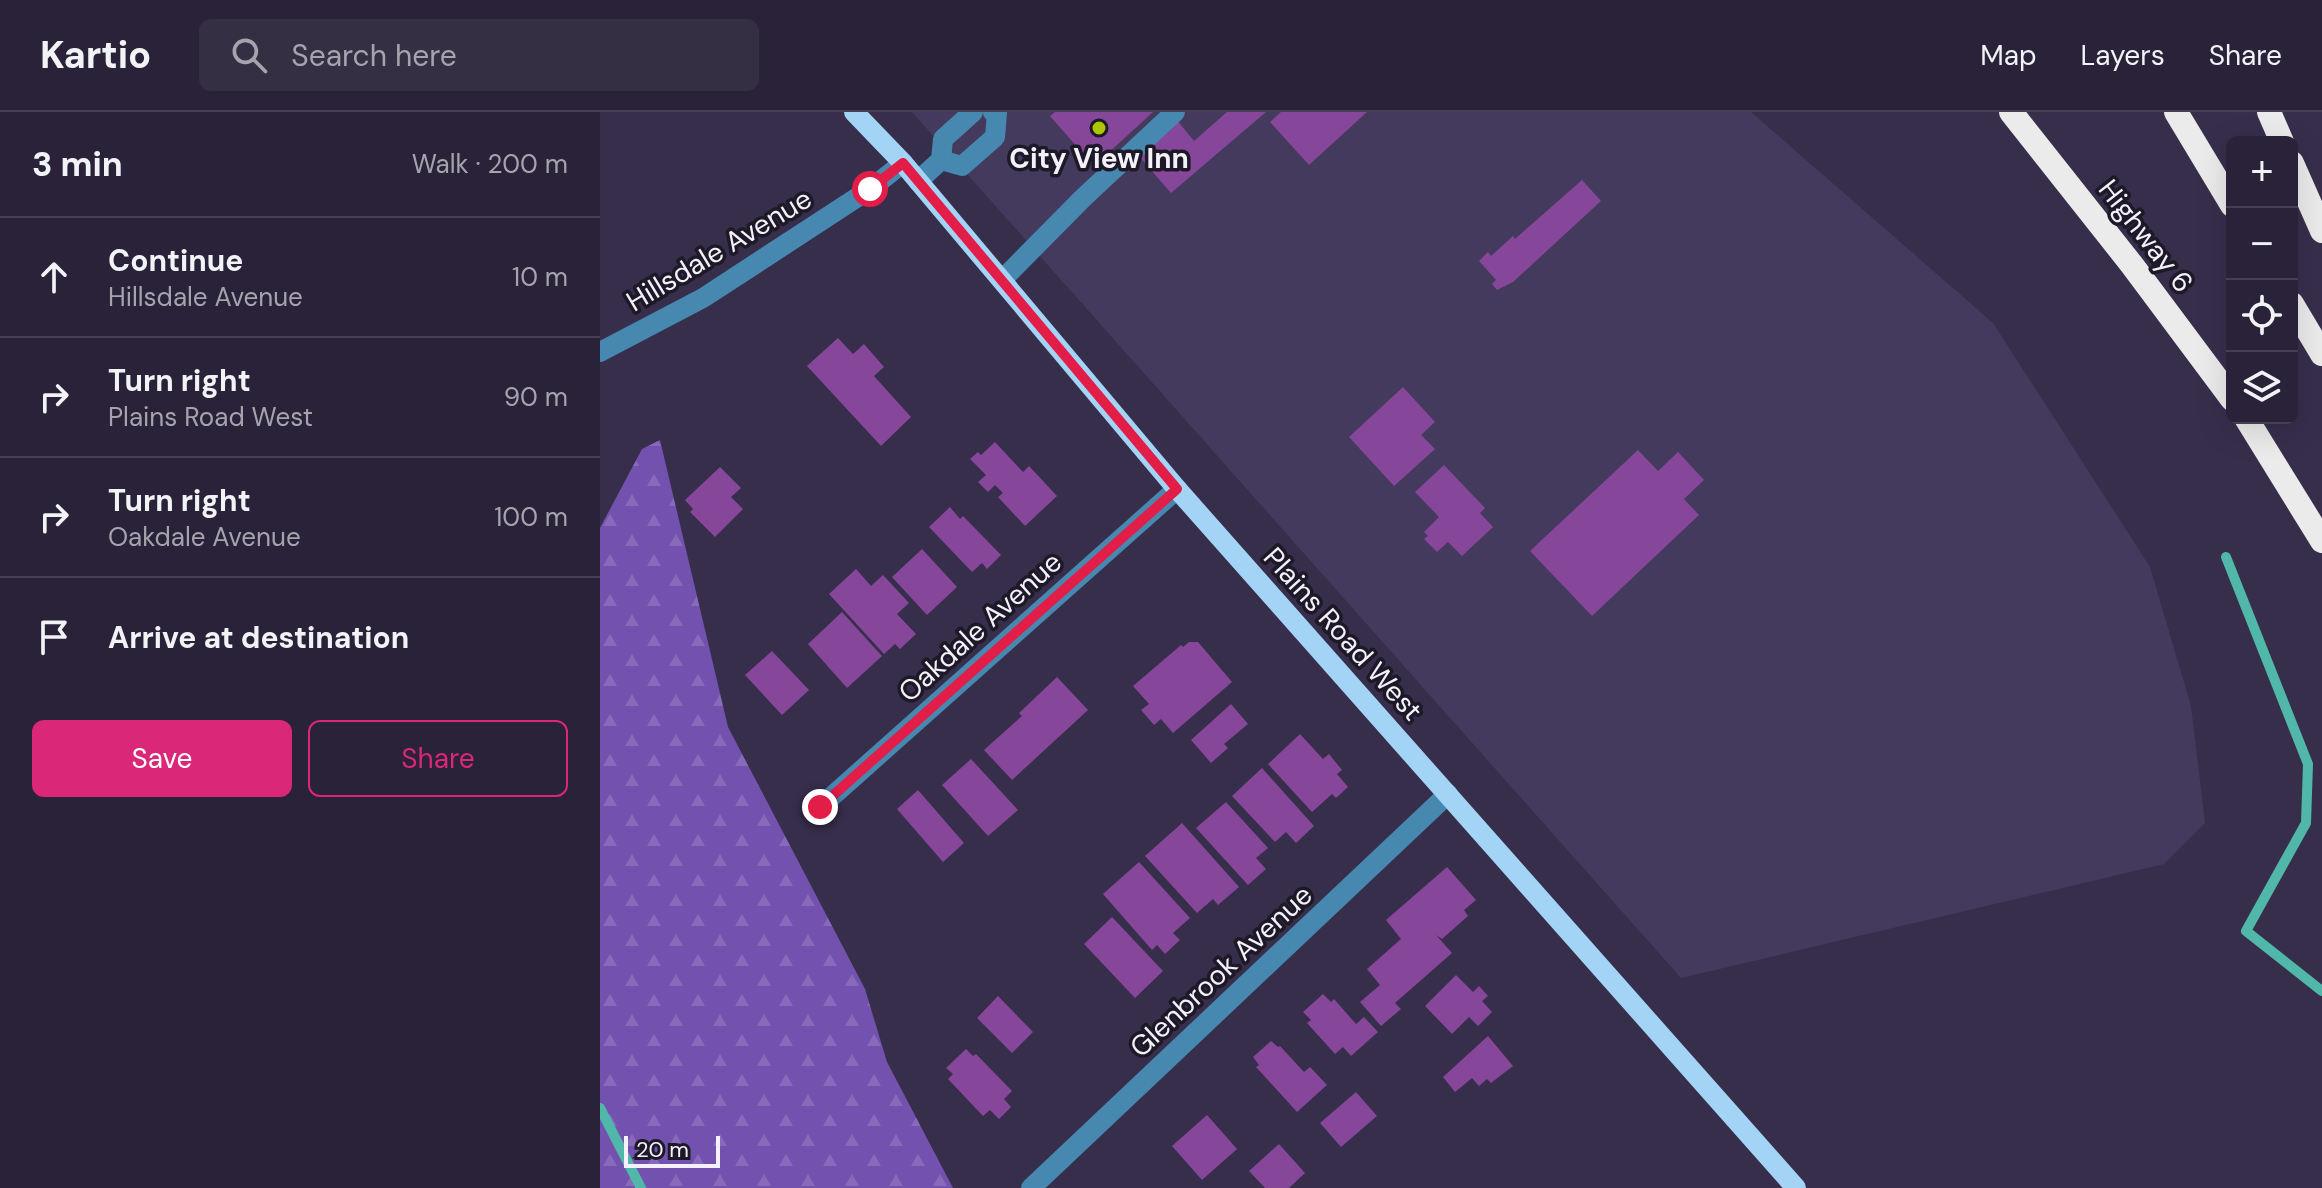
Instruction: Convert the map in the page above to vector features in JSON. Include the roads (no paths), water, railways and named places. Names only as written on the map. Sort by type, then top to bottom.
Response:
[{"type":"highway","name":"Highway 6","points":[[2011,112],[2132,265],[2226,391]]},
{"type":"highway","points":[[2176,112],[2226,195]]},
{"type":"highway","points":[[2269,112],[2279,136]]},
{"type":"highway","points":[[2298,177],[2322,231]]},
{"type":"highway","points":[[2298,314],[2322,354]]},
{"type":"highway","points":[[2250,424],[2322,541]]},
{"type":"main road","name":"Plains Road West","points":[[854,112],[903,163],[1177,489],[1796,1188]]},
{"type":"street","points":[[918,181],[941,160],[943,139],[973,112]]},
{"type":"street","points":[[941,160],[962,166],[995,137],[996,112]]},
{"type":"street","points":[[1002,280],[1175,112]]},
{"type":"street","name":"Hillsdale Avenue","points":[[600,352],[703,298],[870,189],[903,163]]},
{"type":"street","name":"Oakdale Avenue","points":[[820,807],[1177,489]]},
{"type":"street","name":"Glenbrook Avenue","points":[[1031,1188],[1448,794]]},
{"type":"waterway","points":[[2226,557],[2308,764],[2306,823],[2246,931],[2322,991]]},
{"type":"waterway","points":[[600,1108],[641,1188]]},
{"type":"place","name":"City View Inn","points":[[1099,128]]}]
